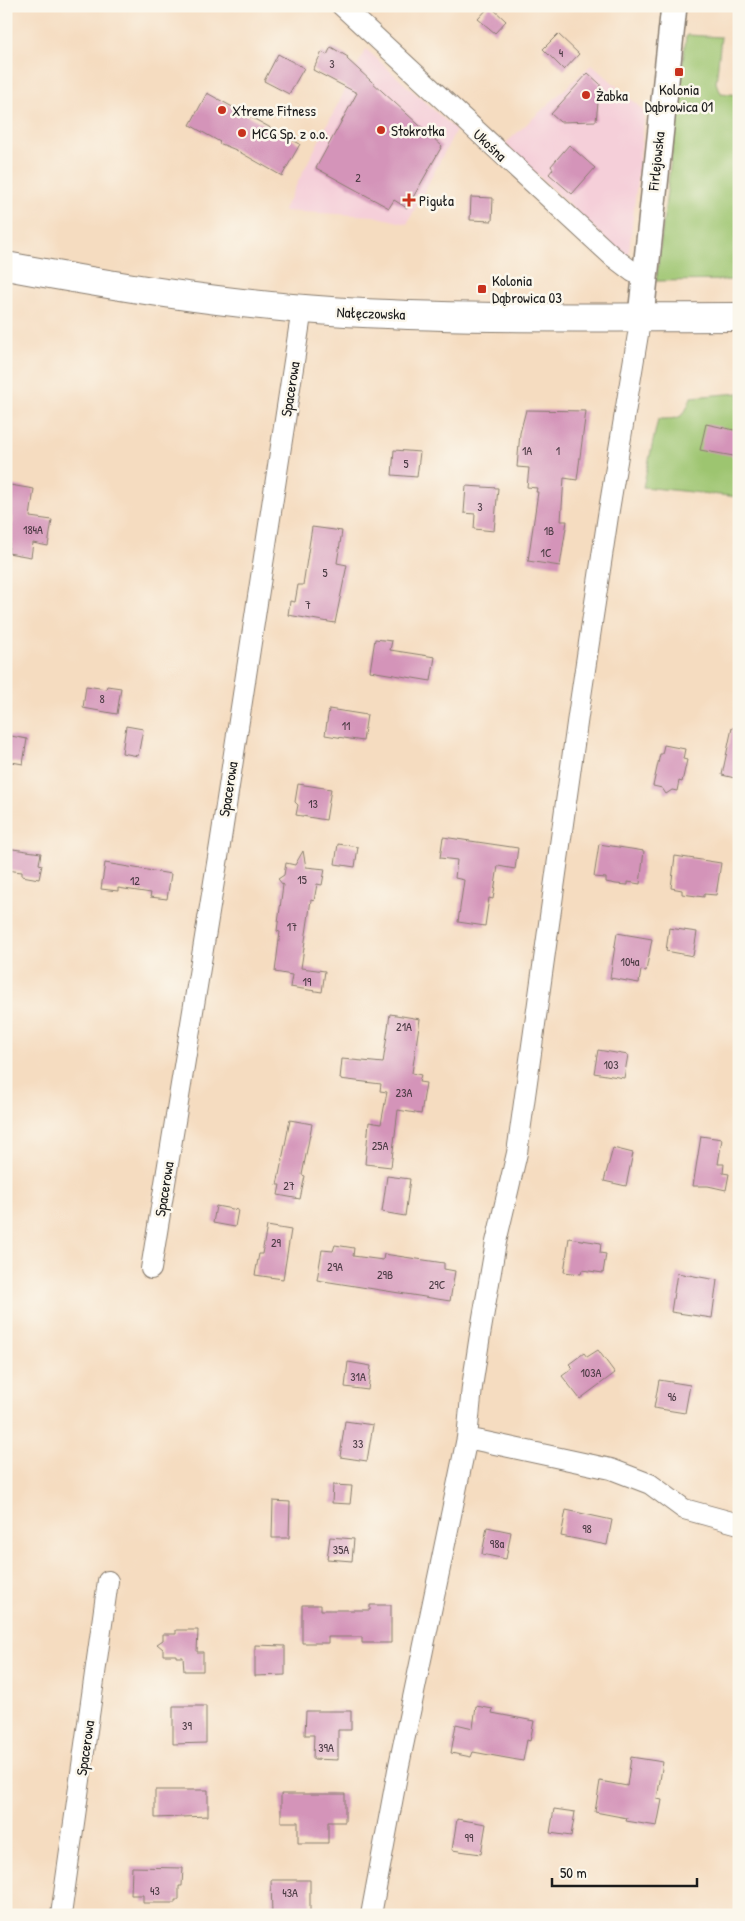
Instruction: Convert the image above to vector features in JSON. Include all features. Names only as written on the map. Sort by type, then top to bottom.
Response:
[{"type":"main road","name":"Nałęczowska","points":[[6,266],[188,298],[302,309],[416,315],[739,317]]},
{"type":"street","name":"Ukośna","points":[[342,6],[612,256],[633,272],[644,276]]},
{"type":"street","name":"Firlejowska","points":[[641,316],[674,6]]},
{"type":"street","name":"Spacerowa","points":[[151,1269],[220,845],[302,309]]},
{"type":"street","points":[[371,1915],[398,1770],[467,1438],[472,1387],[496,1242],[517,1153],[587,659],[641,316]]},
{"type":"street","points":[[467,1438],[611,1469],[650,1484],[684,1509],[739,1524]]},
{"type":"street","name":"Spacerowa","points":[[62,1915],[108,1581]]},
{"type":"shaded area","points":[[366,49],[456,130],[407,224],[374,216],[283,211]]},
{"type":"shaded area","points":[[592,64],[645,112],[628,260],[505,144]]},
{"type":"green space","points":[[688,35],[721,37],[716,83],[721,93],[739,95],[739,280],[656,281],[686,37]]},
{"type":"green space","points":[[739,393],[739,497],[643,487],[658,419],[676,418],[683,414],[691,397]]},
{"type":"building","points":[[490,6],[506,21],[495,33],[478,19]]},
{"type":"building","points":[[558,34],[579,54],[564,70],[543,49]]},
{"type":"building","name":"Stokrotka","points":[[331,47],[348,57],[347,59],[442,146],[407,208],[394,200],[389,208],[316,168],[357,93],[313,70],[322,52],[327,55]]},
{"type":"building","points":[[278,54],[304,68],[289,94],[264,81]]},
{"type":"building","points":[[588,73],[600,84],[596,121],[560,122],[551,114]]},
{"type":"building","name":"MCG Sp. z o.o.","points":[[207,93],[300,144],[282,176],[236,150],[219,143],[190,125]]},
{"type":"building","points":[[569,145],[595,168],[572,194],[549,174],[553,169],[551,166]]},
{"type":"building","points":[[471,197],[493,198],[492,221],[470,220]]},
{"type":"building","points":[[526,410],[586,411],[577,480],[564,478],[561,521],[567,521],[560,566],[528,561],[538,492],[536,492],[537,488],[527,487],[529,468],[517,467],[520,433]]},
{"type":"building","points":[[706,424],[739,431],[739,457],[700,450]]},
{"type":"building","points":[[394,450],[420,452],[417,477],[392,475]]},
{"type":"building","points":[[10,485],[34,489],[30,517],[52,520],[48,546],[33,543],[31,557],[8,553],[13,518],[6,516]]},
{"type":"building","points":[[466,486],[498,488],[494,531],[474,529],[475,514],[464,513]]},
{"type":"building","points":[[312,527],[342,531],[337,563],[347,565],[335,623],[288,615],[290,601],[295,602],[298,585],[303,585]]},
{"type":"building","points":[[375,639],[392,641],[390,650],[435,657],[431,681],[370,671]]},
{"type":"building","points":[[86,686],[106,689],[107,686],[121,688],[117,714],[83,708]]},
{"type":"building","points":[[329,709],[367,715],[363,741],[325,735]]},
{"type":"building","points":[[126,726],[143,729],[138,756],[122,753]]},
{"type":"building","points":[[732,728],[739,728],[739,779],[722,775]]},
{"type":"building","points":[[6,735],[27,739],[23,764],[6,761]]},
{"type":"building","points":[[664,745],[685,749],[683,759],[687,760],[682,782],[679,781],[677,791],[672,790],[666,794],[662,788],[653,786],[660,754],[662,754]]},
{"type":"building","points":[[298,784],[331,789],[326,820],[296,815],[298,805],[295,802]]},
{"type":"building","points":[[443,837],[518,848],[515,869],[498,866],[493,899],[489,898],[485,926],[458,922],[464,880],[455,878],[457,860],[440,858]]},
{"type":"building","points":[[338,844],[358,847],[355,867],[335,864]]},
{"type":"building","points":[[599,844],[644,851],[640,884],[628,882],[628,885],[616,884],[606,882],[606,878],[594,877]]},
{"type":"building","points":[[6,848],[41,853],[39,864],[42,865],[39,879],[22,876],[22,872],[6,870]]},
{"type":"building","points":[[303,851],[306,867],[325,869],[322,885],[317,884],[314,901],[311,900],[301,968],[325,971],[322,992],[290,987],[292,975],[275,972],[280,932],[277,931],[283,885],[278,879],[284,875],[286,863],[295,865]]},
{"type":"building","points":[[675,856],[721,863],[716,895],[704,894],[704,897],[682,894],[682,890],[671,888]]},
{"type":"building","points":[[105,863],[171,874],[167,899],[150,897],[151,893],[118,888],[118,891],[101,889]]},
{"type":"building","points":[[669,928],[697,932],[693,956],[666,951]]},
{"type":"building","points":[[617,933],[652,939],[646,971],[641,970],[639,983],[610,978]]},
{"type":"building","points":[[390,1014],[420,1019],[412,1073],[421,1075],[419,1082],[426,1083],[421,1114],[398,1110],[391,1167],[365,1164],[369,1122],[381,1124],[387,1092],[380,1091],[381,1084],[340,1079],[342,1059],[383,1063]]},
{"type":"building","points":[[598,1050],[628,1055],[624,1078],[594,1073]]},
{"type":"building","points":[[290,1120],[312,1124],[302,1175],[305,1176],[300,1199],[278,1195],[280,1185],[277,1185]]},
{"type":"building","points":[[701,1136],[722,1139],[718,1164],[724,1164],[723,1173],[729,1174],[726,1190],[708,1186],[693,1186]]},
{"type":"building","points":[[613,1148],[633,1153],[626,1186],[604,1181]]},
{"type":"building","points":[[387,1176],[410,1179],[405,1216],[382,1212]]},
{"type":"building","points":[[216,1206],[238,1210],[235,1227],[213,1223]]},
{"type":"building","points":[[267,1226],[291,1230],[283,1279],[255,1275],[259,1254],[262,1254]]},
{"type":"building","points":[[569,1238],[601,1243],[600,1253],[606,1254],[603,1273],[582,1270],[581,1274],[564,1272]]},
{"type":"building","points":[[335,1245],[354,1248],[353,1256],[383,1260],[384,1254],[444,1263],[444,1269],[455,1271],[450,1301],[317,1280],[322,1250],[333,1251]]},
{"type":"building","points":[[677,1273],[717,1280],[712,1318],[671,1312]]},
{"type":"building","points":[[598,1350],[615,1373],[580,1399],[562,1376],[573,1368],[569,1364],[584,1353],[587,1357]]},
{"type":"building","points":[[348,1362],[371,1366],[368,1390],[345,1387]]},
{"type":"building","points":[[659,1380],[690,1385],[685,1413],[654,1408]]},
{"type":"building","points":[[345,1421],[373,1425],[367,1461],[340,1457]]},
{"type":"building","points":[[333,1485],[352,1486],[350,1504],[332,1503]]},
{"type":"building","points":[[273,1501],[290,1502],[289,1538],[272,1538]]},
{"type":"building","points":[[566,1510],[612,1520],[607,1545],[561,1536]]},
{"type":"building","points":[[487,1527],[511,1532],[506,1559],[482,1554]]},
{"type":"building","points":[[330,1537],[354,1539],[352,1561],[327,1559]]},
{"type":"building","points":[[302,1605],[321,1605],[321,1610],[370,1610],[370,1605],[391,1605],[391,1643],[362,1643],[362,1637],[328,1637],[328,1643],[302,1643]]},
{"type":"building","points":[[176,1630],[198,1630],[197,1652],[203,1652],[203,1671],[184,1671],[183,1657],[163,1655],[163,1649],[157,1644],[163,1640],[163,1634],[176,1634]]},
{"type":"building","points":[[255,1645],[285,1646],[285,1675],[255,1676]]},
{"type":"building","points":[[173,1706],[206,1706],[206,1743],[173,1744]]},
{"type":"building","points":[[476,1706],[493,1709],[492,1713],[534,1721],[530,1741],[527,1740],[523,1761],[473,1752],[471,1757],[451,1753],[456,1724],[473,1728]]},
{"type":"building","points":[[306,1711],[351,1711],[351,1730],[338,1730],[338,1760],[313,1759],[314,1735],[305,1735]]},
{"type":"building","points":[[631,1757],[663,1762],[657,1799],[662,1800],[657,1826],[626,1821],[627,1818],[595,1812],[600,1781],[627,1786]]},
{"type":"building","points":[[155,1790],[208,1790],[208,1816],[155,1818]]},
{"type":"building","points":[[281,1794],[345,1794],[345,1822],[328,1822],[328,1843],[298,1843],[298,1822],[281,1822]]},
{"type":"building","points":[[554,1809],[575,1812],[571,1836],[550,1833]]},
{"type":"building","points":[[457,1819],[486,1824],[481,1854],[452,1850]]},
{"type":"building","points":[[132,1867],[183,1868],[182,1886],[179,1886],[179,1900],[175,1900],[175,1903],[143,1903],[143,1895],[131,1895]]},
{"type":"building","points":[[271,1880],[310,1880],[310,1915],[272,1915]]},
{"type":"place","name":"Kolonia Dąbrowica 01","points":[[679,72]]},
{"type":"place","name":"Żabka","points":[[586,95]]},
{"type":"place","name":"Xtreme Fitness","points":[[222,110]]},
{"type":"place","name":"Stokrotka","points":[[381,130]]},
{"type":"place","name":"MCG Sp. z o.o.","points":[[242,133]]},
{"type":"place","name":"Piguła","points":[[409,200]]},
{"type":"place","name":"Kolonia Dąbrowica 03","points":[[482,289]]}]
